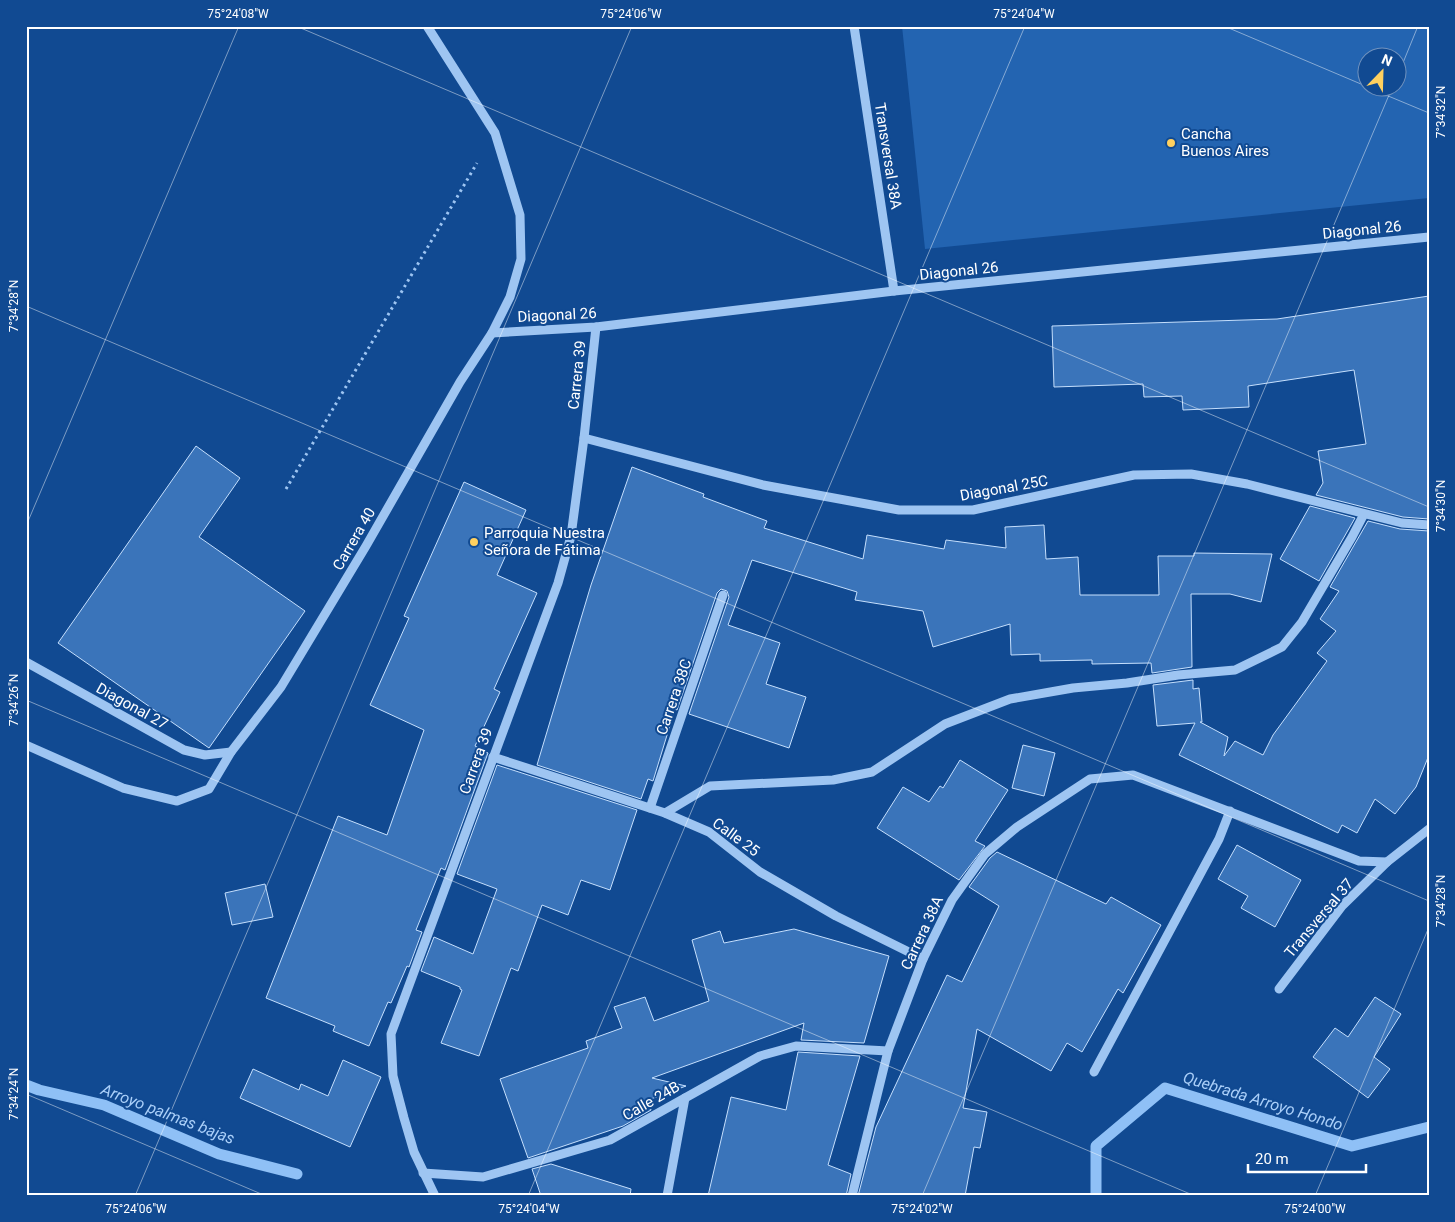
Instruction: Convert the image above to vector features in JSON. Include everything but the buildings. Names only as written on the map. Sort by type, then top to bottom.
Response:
[{"type":"street","name":"Carrera 40","points":[[26,745],[123,788],[177,800],[209,788],[230,752],[281,687],[366,546],[460,382],[492,333],[510,297],[521,258],[520,215],[495,133],[427,26]]},
{"type":"street","name":"Transversal 38A","points":[[854,26],[894,291]]},
{"type":"street","name":"Diagonal 26","points":[[492,333],[596,327],[894,291],[1429,237]]},
{"type":"street","name":"Carrera 39","points":[[435,1196],[414,1152],[393,1076],[391,1034],[558,583],[571,536],[596,327]]},
{"type":"street","name":"Diagonal 25C","points":[[584,438],[763,485],[899,510],[973,510],[1134,475],[1192,474],[1247,484],[1402,523],[1429,526]]},
{"type":"street","points":[[665,813],[710,786],[833,780],[872,772],[945,724],[1010,699],[1073,688],[1235,670],[1282,647],[1302,622],[1364,514]]},
{"type":"street","name":"Carrera 38C","points":[[650,808],[724,595]]},
{"type":"street","name":"Diagonal 27","points":[[26,662],[184,750],[205,755],[230,752]]},
{"type":"street","name":"Calle 25","points":[[493,757],[665,813],[708,832],[760,872],[836,916],[923,959]]},
{"type":"street","name":"Carrera 38A","points":[[852,1196],[888,1051],[923,959],[952,900],[985,854],[1017,827],[1090,779],[1132,775],[1230,812]]},
{"type":"street","points":[[1094,1072],[1219,839],[1230,812],[1360,861],[1387,862]]},
{"type":"street","name":"Transversal 37","points":[[1279,989],[1342,906],[1387,862],[1429,829]]},
{"type":"street","name":"Calle 24B","points":[[424,1173],[483,1177],[610,1140],[760,1056],[796,1046],[888,1051]]},
{"type":"street","points":[[667,1196],[685,1098]]},
{"type":"path","points":[[286,489],[495,133]]},
{"type":"shaded area","name":"Cancha Buenos Aires","points":[[902,26],[1429,26],[1429,198],[925,249]]},
{"type":"waterway","name":"Arroyo palmas bajas","points":[[26,1085],[39,1090],[104,1105],[219,1154],[297,1174]]},
{"type":"waterway","name":"Quebrada Arroyo Hondo","points":[[1096,1196],[1096,1146],[1165,1088],[1352,1146],[1429,1127]]},
{"type":"place","name":"Cancha Buenos Aires","points":[[1171,143]]},
{"type":"place","name":"Parroquia Nuestra Señora de Fátima","points":[[474,542]]}]
